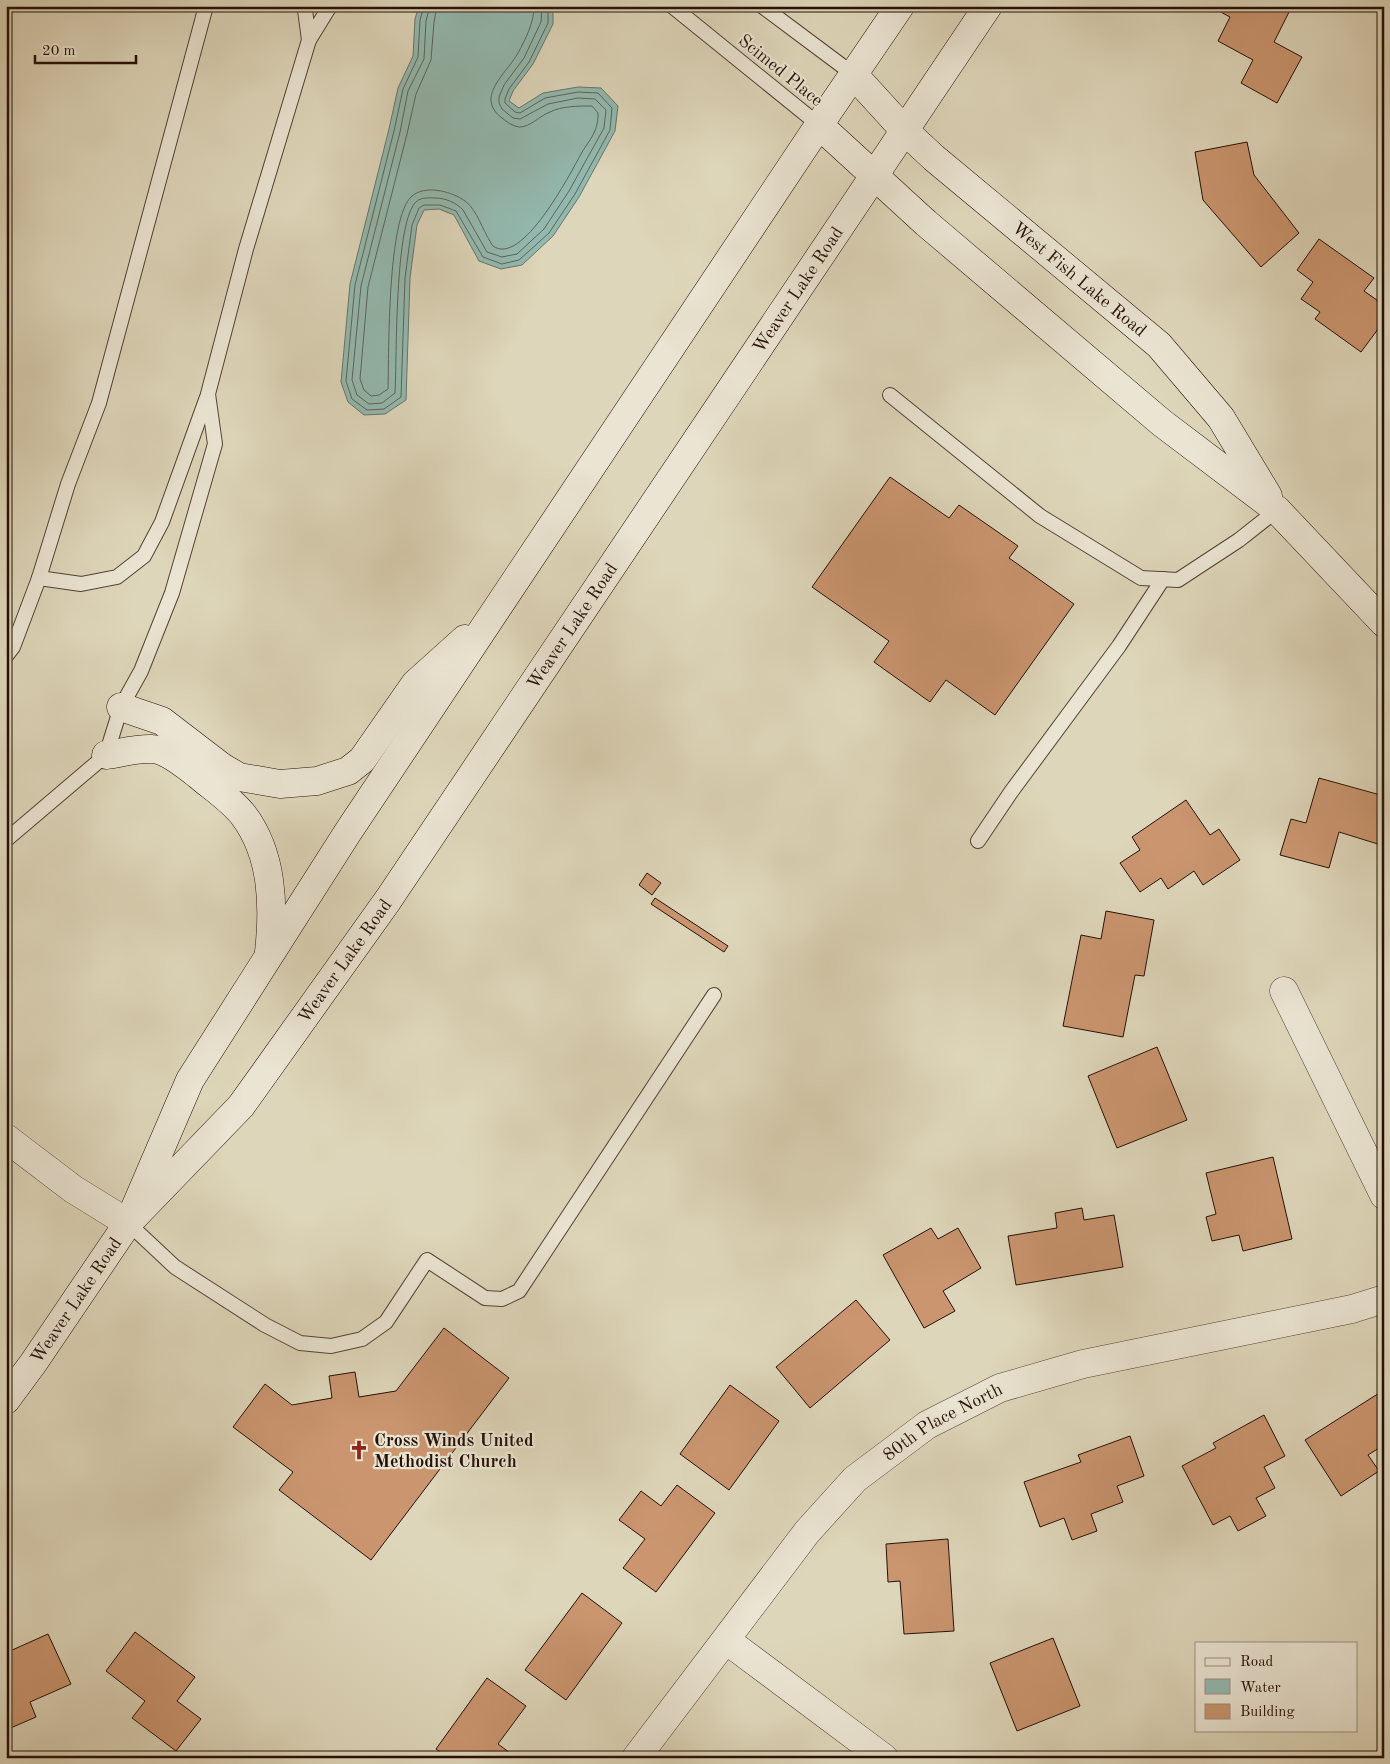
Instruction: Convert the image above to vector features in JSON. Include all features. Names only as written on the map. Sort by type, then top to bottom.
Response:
[{"type":"main road","name":"Weaver Lake Road","points":[[128,1224],[190,1080],[348,832],[900,6]]},
{"type":"main road","name":"Weaver Lake Road","points":[[6,1400],[40,1354],[128,1224],[242,1106],[382,908],[988,6]]},
{"type":"main road","name":"West Fish Lake Road","points":[[853,74],[905,130],[942,165],[1160,345],[1220,418],[1277,510]]},
{"type":"main road","name":"West Fish Lake Road","points":[[819,125],[926,223],[1162,423],[1277,510],[1384,623]]},
{"type":"main road","points":[[120,707],[162,721],[222,767],[239,777],[280,784],[317,782],[348,771],[362,760],[415,684],[494,613]]},
{"type":"main road","points":[[106,755],[154,748],[181,761],[244,815],[256,835],[264,854],[267,871],[272,902],[269,957]]},
{"type":"main road","points":[[1284,991],[1384,1196]]},
{"type":"main road","points":[[6,1138],[73,1189],[128,1224]]},
{"type":"main road","name":"80th Place North","points":[[636,1758],[807,1532],[855,1479],[927,1425],[1000,1388],[1083,1364],[1352,1309],[1384,1299]]},
{"type":"main road","points":[[726,1640],[884,1758]]},
{"type":"lane","points":[[6,656],[13,647],[39,578],[68,484],[99,403],[206,6]]},
{"type":"lane","points":[[306,6],[309,40]]},
{"type":"lane","points":[[39,578],[81,584],[117,577],[144,556],[162,522],[208,394],[246,249],[309,40],[330,6]]},
{"type":"lane","name":"Scimed Place","points":[[672,6],[819,125]]},
{"type":"lane","points":[[762,6],[853,74]]},
{"type":"lane","points":[[6,840],[106,755],[120,707],[141,671],[172,593],[215,444],[208,394]]},
{"type":"lane","points":[[890,395],[1040,516],[1141,578],[1178,580],[1239,540],[1277,510]]},
{"type":"lane","points":[[978,841],[1010,792],[1119,646],[1163,579]]},
{"type":"lane","points":[[128,1224],[175,1267],[265,1325],[300,1343],[331,1346],[362,1339],[386,1322],[427,1260],[485,1298],[502,1299],[519,1291],[714,995]]},
{"type":"water","points":[[419,6],[553,6],[553,24],[533,64],[513,91],[509,101],[519,108],[543,93],[578,87],[601,88],[618,106],[615,131],[579,197],[553,236],[522,265],[501,269],[479,261],[454,215],[439,209],[424,210],[417,225],[410,278],[406,400],[385,414],[364,415],[348,402],[341,382],[350,284],[398,88],[413,56],[415,19]]},
{"type":"building","points":[[1219,6],[1292,6],[1274,42],[1302,57],[1277,103],[1241,83],[1253,60],[1218,41],[1230,17],[1217,10]]},
{"type":"building","points":[[1247,142],[1254,175],[1299,233],[1261,267],[1203,200],[1195,152]]},
{"type":"building","points":[[1319,239],[1374,278],[1364,291],[1384,305],[1384,321],[1361,352],[1315,319],[1320,312],[1301,299],[1313,282],[1297,270]]},
{"type":"building","points":[[890,477],[949,518],[959,505],[1018,546],[1009,558],[1074,604],[995,715],[946,680],[930,702],[874,662],[889,641],[812,587]]},
{"type":"building","points":[[1319,778],[1384,796],[1384,836],[1381,845],[1339,832],[1329,868],[1280,855],[1291,819],[1306,823]]},
{"type":"building","points":[[1186,800],[1210,835],[1219,829],[1240,860],[1203,885],[1194,871],[1168,889],[1161,878],[1140,892],[1120,863],[1140,850],[1132,837]]},
{"type":"building","points":[[647,873],[661,883],[652,895],[639,885]]},
{"type":"building","points":[[655,898],[728,946],[724,952],[651,904]]},
{"type":"building","points":[[1106,911],[1154,920],[1144,976],[1135,975],[1123,1037],[1063,1026],[1081,935],[1101,939]]},
{"type":"building","points":[[1157,1047],[1187,1120],[1117,1148],[1088,1076]]},
{"type":"building","points":[[1273,1157],[1292,1239],[1243,1251],[1239,1235],[1212,1241],[1206,1217],[1216,1214],[1206,1173]]},
{"type":"building","points":[[1082,1208],[1084,1220],[1114,1215],[1123,1267],[1016,1285],[1008,1236],[1057,1228],[1055,1213]]},
{"type":"building","points":[[931,1228],[938,1239],[958,1228],[981,1268],[943,1291],[955,1311],[924,1328],[883,1255]]},
{"type":"building","points":[[856,1300],[890,1340],[810,1408],[776,1367]]},
{"type":"building","name":"Cross Winds United Methodist Church","points":[[444,1328],[509,1378],[371,1560],[279,1490],[293,1472],[233,1427],[265,1384],[292,1405],[332,1398],[329,1376],[355,1372],[359,1397],[396,1391]]},
{"type":"building","points":[[730,1385],[779,1421],[729,1490],[680,1454]]},
{"type":"building","points":[[1384,1390],[1384,1445],[1368,1455],[1379,1471],[1341,1496],[1305,1440]]},
{"type":"building","points":[[1264,1415],[1285,1456],[1264,1467],[1275,1488],[1256,1498],[1266,1516],[1238,1531],[1230,1516],[1213,1525],[1182,1466],[1216,1448],[1213,1443]]},
{"type":"building","points":[[1130,1436],[1144,1476],[1117,1486],[1123,1502],[1091,1514],[1097,1531],[1072,1540],[1064,1518],[1040,1527],[1024,1482],[1081,1462],[1078,1455]]},
{"type":"building","points":[[677,1485],[715,1513],[656,1592],[623,1568],[645,1539],[619,1520],[641,1491],[661,1506]]},
{"type":"building","points":[[948,1539],[954,1631],[904,1634],[900,1581],[888,1582],[886,1544]]},
{"type":"building","points":[[582,1593],[622,1623],[566,1700],[525,1670]]},
{"type":"building","points":[[135,1632],[195,1677],[177,1701],[201,1719],[176,1751],[132,1718],[145,1701],[106,1671]]},
{"type":"building","points":[[48,1634],[71,1684],[30,1702],[36,1717],[6,1730],[6,1643],[10,1651]]},
{"type":"building","points":[[1053,1638],[1080,1706],[1017,1731],[990,1663]]},
{"type":"building","points":[[487,1678],[526,1706],[498,1744],[517,1758],[448,1758],[436,1749]]},
{"type":"place","name":"Cross Winds United Methodist Church","points":[[359,1450]]}]
